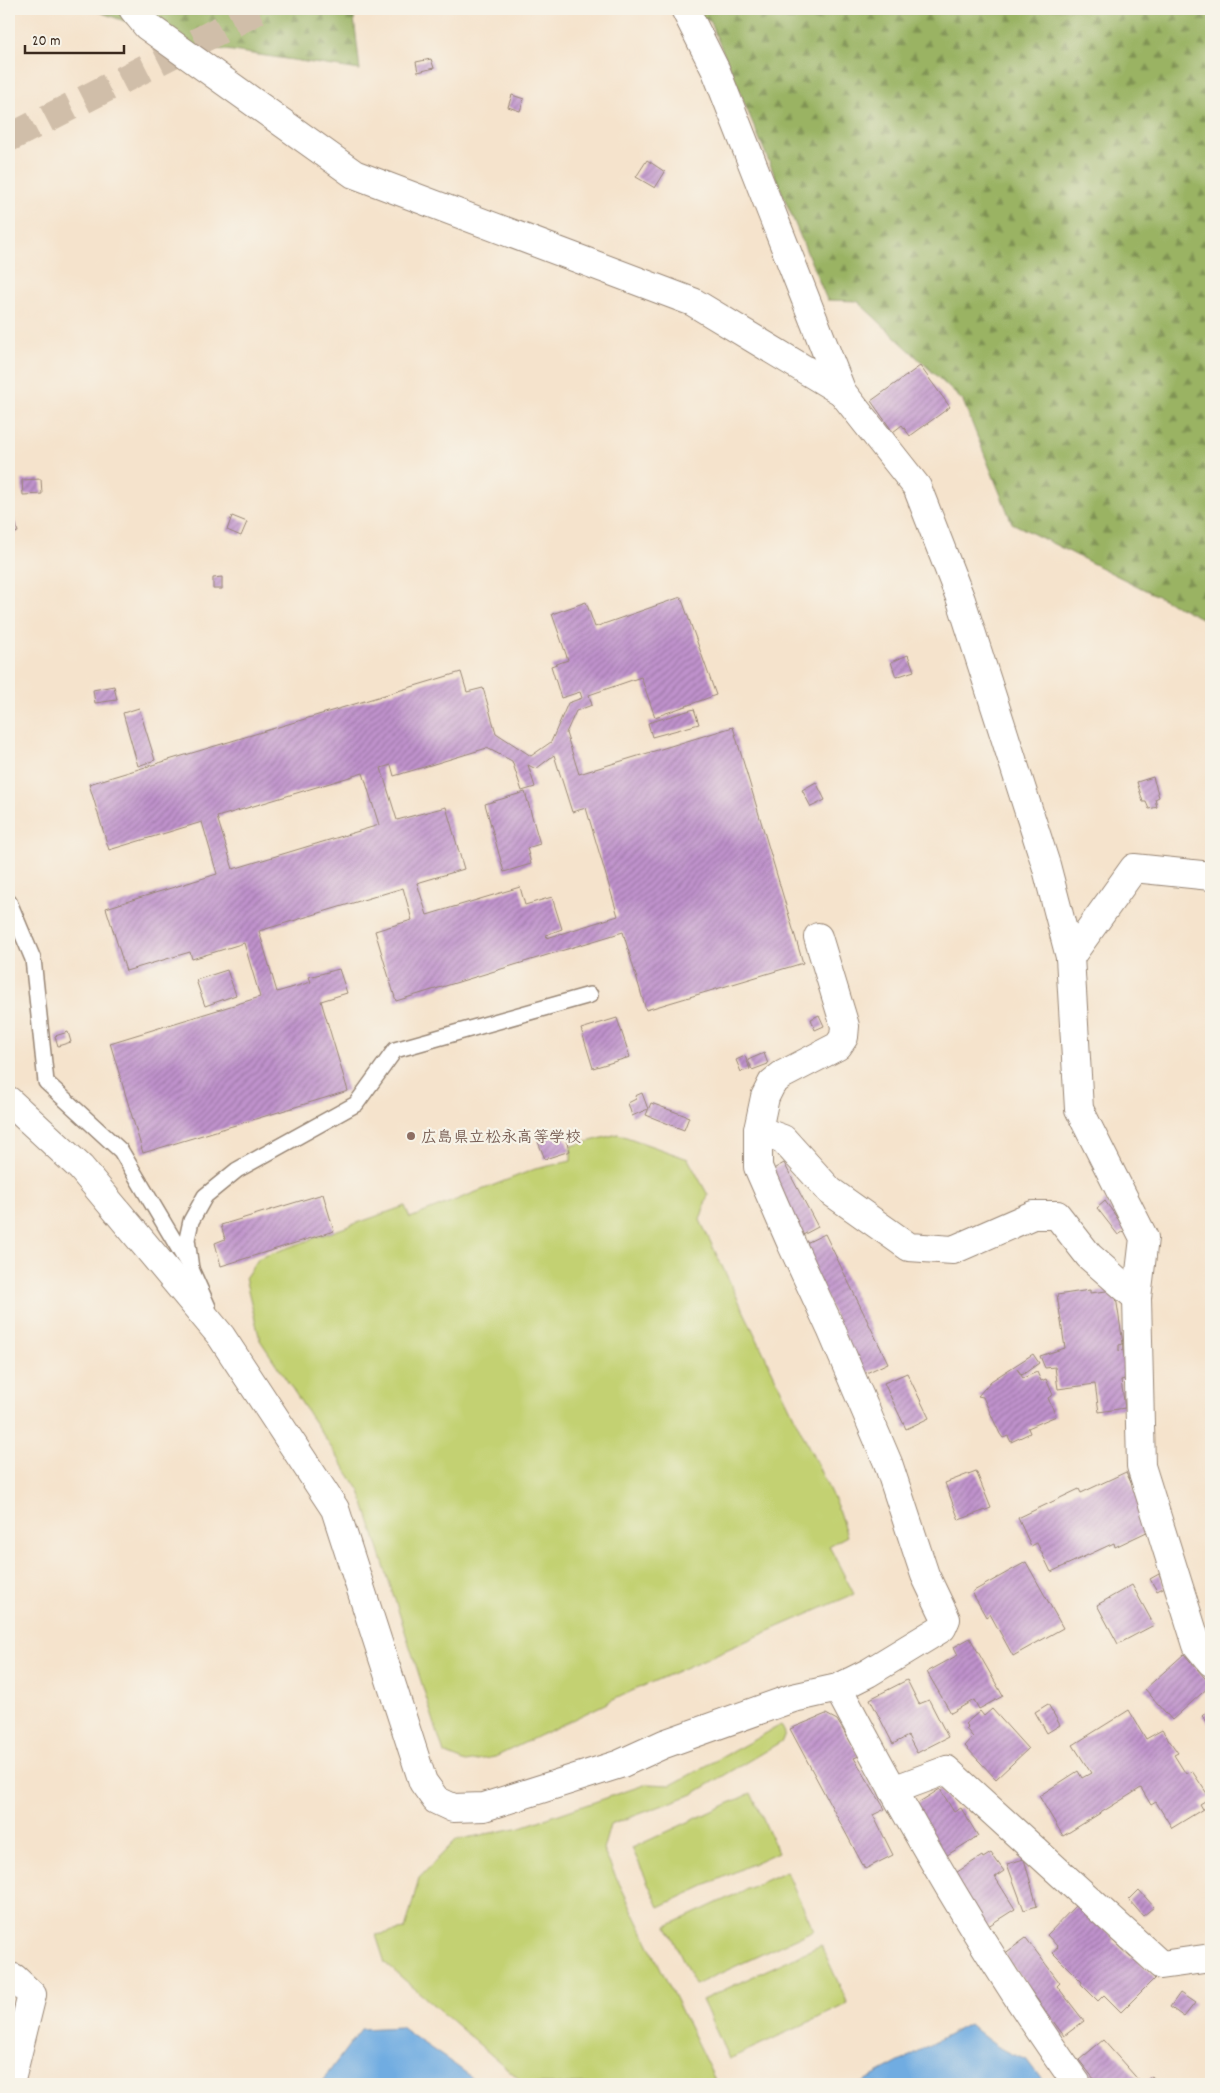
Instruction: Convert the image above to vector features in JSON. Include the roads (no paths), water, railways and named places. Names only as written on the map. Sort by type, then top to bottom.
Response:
[{"type":"street","points":[[133,9],[147,26],[354,174],[693,302],[842,392]]},
{"type":"street","points":[[686,9],[716,70],[842,392],[918,487],[970,628],[1046,865],[1070,957],[1079,1110],[1144,1238],[1137,1298],[1141,1466],[1197,1645],[1211,1662]]},
{"type":"street","points":[[1070,957],[1134,868],[1211,876]]},
{"type":"street","points":[[9,1102],[81,1168],[220,1336],[335,1509],[423,1782],[436,1800],[454,1808],[484,1807],[620,1764],[664,1744],[793,1698],[838,1688],[868,1673],[942,1628],[946,1619],[925,1575],[888,1463],[831,1329],[758,1167],[758,1130],[765,1098],[772,1083],[782,1075],[838,1046],[844,1037],[845,1026],[818,938]]},
{"type":"street","points":[[758,1130],[783,1138],[830,1191],[909,1247],[953,1250],[1032,1216],[1057,1214],[1089,1256],[1137,1298]]},
{"type":"street","points":[[838,1688],[893,1790],[1026,2012],[1077,2084]]},
{"type":"street","points":[[893,1790],[947,1770],[1161,1965],[1211,1958]]},
{"type":"street","points":[[9,1979],[14,1978],[32,1995],[10,2084]]},
{"type":"lane","points":[[9,902],[33,959],[46,1082],[121,1151],[190,1269],[220,1336]]},
{"type":"lane","points":[[190,1269],[187,1239],[190,1221],[205,1196],[237,1170],[356,1104],[395,1050],[590,995]]},
{"type":"water","points":[[969,2024],[1003,2050],[1026,2059],[1045,2084],[858,2084]]},
{"type":"water","points":[[401,2027],[480,2084],[320,2084],[361,2029]]},
{"type":"tunnel","points":[[9,138],[261,9]]},
{"type":"place","name":"広島県立松永高等学校","points":[[411,1136]]}]
